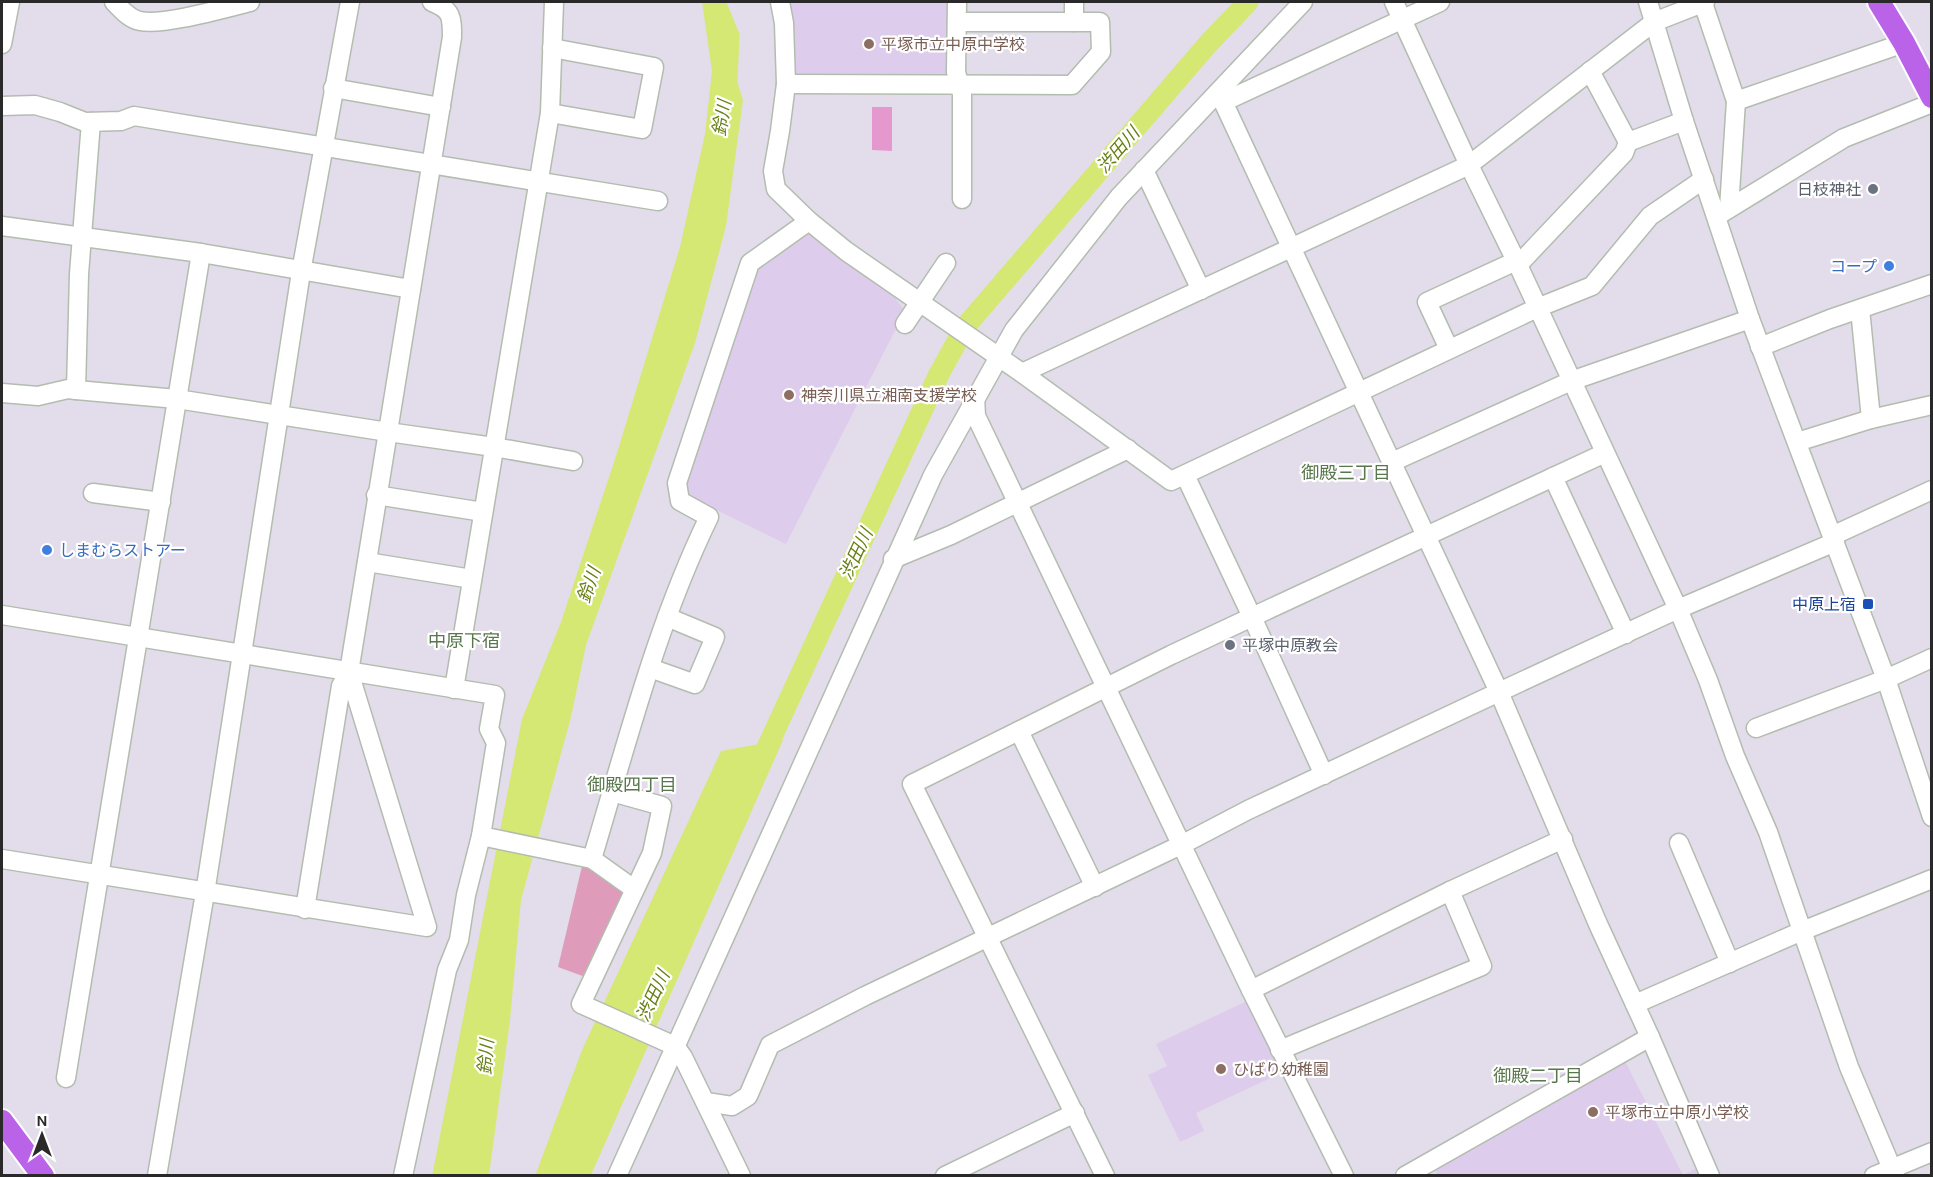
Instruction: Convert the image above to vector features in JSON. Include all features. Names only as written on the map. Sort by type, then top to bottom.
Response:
[{"type":"main road","points":[[1879,2],[1904,43],[1932,97]]},
{"type":"main road","points":[[2,1121],[43,1176]]},
{"type":"street","points":[[2,44],[10,2]]},
{"type":"street","points":[[114,2],[137,21],[151,22],[250,2]]},
{"type":"street","points":[[157,1176],[205,893],[301,272],[350,2]]},
{"type":"street","points":[[305,909],[341,686],[349,672],[452,37],[452,24],[448,11],[432,2]]},
{"type":"street","points":[[454,689],[550,113],[554,2]]},
{"type":"street","points":[[780,2],[784,23],[786,84],[773,171],[776,189],[809,221],[846,250],[1171,481],[1537,308],[1592,286],[1650,216],[1704,179]]},
{"type":"street","points":[[957,2],[956,72],[962,94],[962,199]]},
{"type":"street","points":[[1074,2],[1074,22]]},
{"type":"street","points":[[617,1176],[933,475],[998,357],[1014,330],[1119,197],[1144,170],[1221,98],[1303,2]]},
{"type":"street","points":[[1394,2],[1468,165],[1517,263],[1678,609],[1708,680],[1735,756],[1772,842],[1849,1067],[1894,1172]]},
{"type":"street","points":[[1221,98],[1440,2]]},
{"type":"street","points":[[1648,2],[1704,179],[1723,212],[1750,319],[1886,679],[1932,817]]},
{"type":"street","points":[[1022,373],[1468,165],[1654,22],[1704,2],[1736,101],[1723,212]]},
{"type":"street","points":[[786,84],[1072,85],[1101,52],[1100,22],[957,22]]},
{"type":"street","points":[[1736,101],[1904,43]]},
{"type":"street","points":[[550,113],[642,129],[654,67],[552,48]]},
{"type":"street","points":[[1449,349],[1427,302],[1517,263],[1624,153],[1628,142],[1590,71]]},
{"type":"street","points":[[333,88],[441,107]]},
{"type":"street","points":[[1221,98],[1500,692],[1598,924],[1710,1176]]},
{"type":"street","points":[[1723,212],[1844,138],[1932,103]]},
{"type":"street","points":[[2,106],[34,105],[86,122],[121,121],[134,116],[658,201]]},
{"type":"street","points":[[1628,142],[1684,121]]},
{"type":"street","points":[[76,390],[79,274],[91,122]]},
{"type":"street","points":[[1144,170],[1201,290]]},
{"type":"street","points":[[592,859],[612,792],[620,732],[650,669],[686,565],[709,517],[681,501],[677,483],[750,263],[809,221]]},
{"type":"street","points":[[2,226],[201,253],[411,290]]},
{"type":"street","points":[[66,1078],[201,253]]},
{"type":"street","points":[[905,324],[921,304],[946,263]]},
{"type":"street","points":[[1760,347],[1932,284]]},
{"type":"street","points":[[1860,309],[1871,419]]},
{"type":"street","points":[[1392,462],[1571,381],[1750,319]]},
{"type":"street","points":[[2,393],[38,396],[68,389],[177,399],[573,461]]},
{"type":"street","points":[[975,397],[976,416],[1280,1050],[1344,1176]]},
{"type":"street","points":[[1797,442],[1871,419],[1932,405]]},
{"type":"street","points":[[894,560],[1018,504],[1128,449]]},
{"type":"street","points":[[1105,1176],[912,784],[1252,617],[1605,453]]},
{"type":"street","points":[[1185,475],[1324,774]]},
{"type":"street","points":[[1553,477],[1626,634]]},
{"type":"street","points":[[706,1102],[732,1106],[748,1096],[770,1045],[865,996],[1183,844],[1248,810],[1678,609],[1834,539],[1932,490]]},
{"type":"street","points":[[93,493],[160,502]]},
{"type":"street","points":[[377,495],[483,512]]},
{"type":"street","points":[[367,562],[472,579]]},
{"type":"street","points":[[2,615],[495,695],[489,729],[496,743],[481,836],[466,895],[459,940],[447,970],[403,1176]]},
{"type":"street","points":[[650,669],[694,684],[715,637],[667,617]]},
{"type":"street","points":[[1756,728],[1886,679],[1932,658]]},
{"type":"street","points":[[2,859],[427,927],[349,672]]},
{"type":"street","points":[[1019,731],[1095,886]]},
{"type":"street","points":[[612,792],[662,806],[652,853],[582,1004],[675,1046],[706,1102],[741,1176]]},
{"type":"street","points":[[481,836],[592,859],[634,889]]},
{"type":"street","points":[[1251,990],[1450,891],[1563,839]]},
{"type":"street","points":[[1679,843],[1730,963]]},
{"type":"street","points":[[1635,1004],[1802,931],[1932,879]]},
{"type":"street","points":[[1280,1050],[1482,966],[1450,891]]},
{"type":"street","points":[[1405,1176],[1426,1171],[1650,1037]]},
{"type":"street","points":[[945,1176],[1075,1113]]},
{"type":"street","points":[[1874,1176],[1894,1172],[1932,1152]]},
{"type":"shaded area","name":"平塚市立中原中学校","points":[[784,2],[950,2],[950,75],[947,78],[795,77],[790,71]]},
{"type":"shaded area","points":[[872,107],[892,107],[892,151],[872,150]]},
{"type":"shaded area","name":"神奈川県立湘南支援学校","points":[[813,234],[891,293],[905,311],[786,544],[694,499],[688,492],[687,479],[757,269],[799,236]]},
{"type":"shaded area","points":[[583,862],[627,892],[588,978],[558,967]]},
{"type":"shaded area","name":"ひばり幼稚園","points":[[1249,1000],[1283,1072],[1196,1113],[1204,1131],[1180,1142],[1148,1075],[1167,1066],[1156,1044]]},
{"type":"shaded area","name":"平塚市立中原小学校","points":[[1624,1059],[1683,1175],[1703,1165],[1707,1175],[1436,1176],[1436,1169]]},
{"type":"water","points":[[702,2],[712,2],[743,100],[726,226],[695,343],[586,645],[571,717],[521,900],[510,1020],[489,1175],[432,1176],[522,719],[561,622],[616,456],[680,247],[705,134],[712,71]]},
{"type":"water","points":[[783,740],[591,1175],[535,1176],[582,1050],[721,751]]},
{"type":"waterway","name":"鈴川","points":[[715,2],[729,36],[727,82]]},
{"type":"waterway","name":"渋田川","points":[[758,767],[939,374],[965,327],[1207,45],[1248,2]]},
{"type":"place","name":"平塚市立中原中学校","points":[[869,44]]},
{"type":"place","name":"日枝神社","points":[[1873,189]]},
{"type":"place","name":"コープ","points":[[1889,266]]},
{"type":"place","name":"神奈川県立湘南支援学校","points":[[789,395]]},
{"type":"place","name":"しまむらストアー","points":[[47,550]]},
{"type":"place","name":"中原上宿","points":[[1868,604]]},
{"type":"place","name":"平塚中原教会","points":[[1230,645]]},
{"type":"place","name":"ひばり幼稚園","points":[[1221,1069]]},
{"type":"place","name":"平塚市立中原小学校","points":[[1593,1112]]},
{"type":"district","name":"御殿三丁目","points":[[1346,473]]},
{"type":"district","name":"中原下宿","points":[[464,641]]},
{"type":"district","name":"御殿四丁目","points":[[632,785]]},
{"type":"district","name":"御殿二丁目","points":[[1538,1076]]}]
